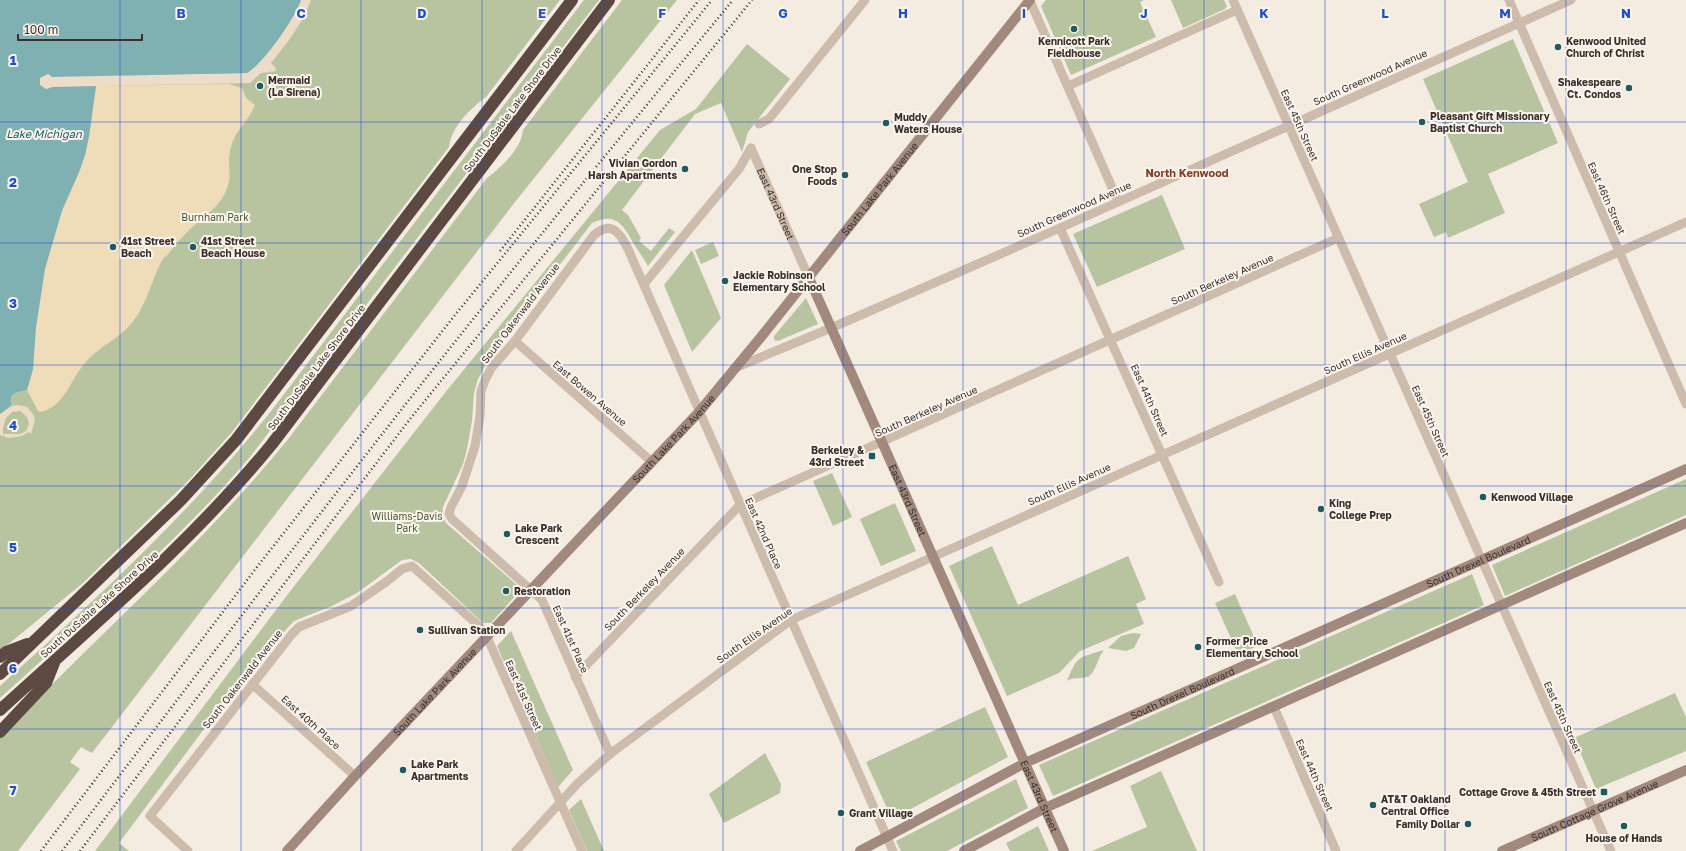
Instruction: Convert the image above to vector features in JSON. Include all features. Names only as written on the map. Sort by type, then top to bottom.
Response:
[{"type":"highway","name":"South DuSable Lake Shore Drive","points":[[0,674],[181,500],[236,440],[572,0]]},
{"type":"highway","name":"South DuSable Lake Shore Drive","points":[[0,710],[163,562],[220,505],[247,475],[277,438],[483,168],[609,0]]},
{"type":"highway","points":[[0,657],[6,652],[34,641]]},
{"type":"highway","points":[[0,732],[46,683],[55,660]]},
{"type":"street","points":[[759,124],[769,119],[865,0]]},
{"type":"street","points":[[1030,0],[1118,201]]},
{"type":"street","name":"South Lake Park Avenue","points":[[287,851],[355,776],[699,412],[809,278],[1030,0]]},
{"type":"street","name":"East 45th Street","points":[[1233,0],[1480,560],[1611,851]]},
{"type":"street","name":"East 46th Street","points":[[1509,0],[1686,404]]},
{"type":"street","name":"South Greenwood Avenue","points":[[737,367],[831,328],[1060,228],[1571,0]]},
{"type":"street","points":[[1068,86],[1237,10]]},
{"type":"street","name":"East 43rd Street","points":[[644,284],[739,169],[751,148],[1064,851]]},
{"type":"street","name":"South Ellis Avenue","points":[[516,851],[577,784],[610,754],[791,620],[1686,222]]},
{"type":"street","name":"East 44th Street","points":[[1060,228],[1218,582]]},
{"type":"street","name":"East 42nd Place","points":[[610,229],[619,232],[644,284],[893,851]]},
{"type":"street","name":"South Oakenwald Avenue","points":[[452,519],[449,514],[451,507],[462,486],[475,446],[480,416],[481,391],[492,367],[515,341],[594,235],[599,230],[610,229]]},
{"type":"street","name":"South Berkeley Avenue","points":[[575,677],[740,504],[1111,341],[1338,238]]},
{"type":"street","name":"East Bowen Avenue","points":[[515,341],[652,462]]},
{"type":"street","name":"South Drexel Boulevard","points":[[860,851],[1025,763],[1686,468]]},
{"type":"street","name":"East 41st Place","points":[[452,519],[542,600],[610,754]]},
{"type":"street","points":[[964,851],[1045,808],[1274,708],[1500,605],[1686,523]]},
{"type":"street","name":"South Oakenwald Avenue","points":[[188,851],[150,816],[292,634],[299,627],[351,606],[406,566],[412,566],[417,569]]},
{"type":"street","name":"East 41st Street","points":[[417,569],[478,625],[487,637],[582,851]]},
{"type":"street","name":"East 40th Place","points":[[252,684],[355,776]]},
{"type":"street","name":"East 44th Street","points":[[1274,708],[1336,851]]},
{"type":"street","name":"South Cottage Grove Avenue","points":[[1502,851],[1686,770]]},
{"type":"green space","name":"Burnham Park","points":[[301,0],[560,0],[486,97],[474,107],[458,125],[449,147],[232,432],[189,480],[83,583],[0,651],[0,414],[11,406],[11,397],[15,393],[27,390],[96,86],[299,7]]},
{"type":"green space","points":[[584,0],[599,0],[250,457],[161,551],[0,698],[0,686],[110,585],[180,515],[247,441]]},
{"type":"green space","points":[[622,0],[677,0],[515,202],[92,753],[81,747],[70,762],[80,769],[18,851],[0,851],[0,738],[220,517],[289,438],[487,178],[499,169],[515,151],[519,144],[523,130]]},
{"type":"green space","points":[[1046,0],[1144,0],[1140,2],[1156,37],[1071,75],[1041,6]]},
{"type":"green space","points":[[1171,0],[1224,0],[1227,6],[1225,9],[1183,28]]},
{"type":"green space","points":[[1513,39],[1558,143],[1488,174],[1505,213],[1448,238],[1446,232],[1434,237],[1419,204],[1468,182],[1423,79]]},
{"type":"green space","name":"Williams-Davis Park","points":[[747,44],[790,79],[748,132],[742,152],[721,103],[695,114],[622,210],[628,215],[641,238],[639,241],[651,251],[669,228],[675,232],[648,266],[620,223],[616,220],[606,219],[592,223],[494,350],[478,379],[474,393],[472,421],[467,449],[463,464],[443,507],[442,515],[446,523],[518,586],[518,593],[491,623],[483,623],[419,563],[411,559],[402,560],[357,593],[332,606],[294,621],[281,635],[277,631],[119,843],[129,851],[95,851],[288,594],[448,389],[660,130],[696,109]]},
{"type":"green space","points":[[1162,195],[1185,249],[1097,287],[1073,234]]},
{"type":"green space","points":[[713,242],[719,256],[701,264],[695,250]]},
{"type":"green space","points":[[692,250],[721,318],[692,352],[664,285]]},
{"type":"green space","points":[[806,298],[818,324],[778,341],[774,340],[774,336]]},
{"type":"green space","points":[[832,473],[852,517],[833,526],[813,481]]},
{"type":"green space","points":[[1686,479],[1686,515],[1505,596],[1492,565]]},
{"type":"green space","points":[[895,503],[916,551],[881,566],[860,519]]},
{"type":"green space","points":[[992,546],[1018,605],[1128,556],[1146,599],[1136,604],[1144,624],[1080,651],[1059,673],[1007,696],[949,566]]},
{"type":"green space","points":[[1472,574],[1484,605],[1053,796],[1039,765]]},
{"type":"green space","points":[[1235,594],[1258,646],[1238,654],[1215,603]]},
{"type":"green space","points":[[511,631],[573,770],[558,787],[497,646]]},
{"type":"green space","points":[[1133,633],[1141,634],[1134,648],[1126,651],[1108,648],[1121,636]]},
{"type":"green space","points":[[1104,650],[1094,671],[1089,676],[1067,681],[1076,662],[1084,657]]},
{"type":"green space","points":[[1675,693],[1686,717],[1686,751],[1596,789],[1574,738]]},
{"type":"green space","points":[[985,707],[1008,757],[892,819],[866,762]]},
{"type":"green space","points":[[765,753],[781,784],[780,793],[724,823],[709,794]]},
{"type":"green space","points":[[1161,771],[1197,851],[1092,851],[1147,827],[1130,786]]},
{"type":"green space","points":[[1016,779],[1028,808],[947,851],[901,851],[896,841]]},
{"type":"green space","points":[[581,799],[604,851],[587,851],[569,810]]},
{"type":"green space","points":[[1038,826],[1049,851],[1010,851],[1006,843]]},
{"type":"sand","name":"41st Street Beach","points":[[229,84],[242,88],[246,98],[255,105],[233,141],[229,154],[228,185],[221,200],[184,235],[166,257],[164,257],[141,309],[131,324],[118,336],[91,356],[62,398],[56,404],[49,409],[41,412],[38,411],[27,390],[33,369],[36,328],[45,269],[62,211],[85,155],[96,86]]},
{"type":"shaded area","points":[[301,0],[311,0],[304,17],[289,40],[271,63],[275,67],[276,71],[261,73],[250,83],[53,87],[46,89],[42,88],[39,83],[40,78],[45,74],[52,77],[247,73],[257,65],[280,37],[299,7]]},
{"type":"shaded area","points":[[17,405],[27,407],[33,414],[35,420],[31,434],[29,432],[22,436],[9,438],[0,435],[0,414],[11,406]],"holes":[[[20,411],[26,416],[29,424],[26,431],[20,434],[3,434],[6,418],[12,412]]]},
{"type":"water","name":"Lake Michigan","points":[[0,0],[301,0],[292,18],[270,51],[254,68],[247,73],[52,77],[48,74],[40,78],[40,85],[46,89],[53,87],[96,86],[85,155],[62,211],[45,269],[36,328],[33,369],[27,390],[15,393],[11,397],[11,406],[0,414]]},
{"type":"railway","points":[[500,251],[699,0]]},
{"type":"railway","points":[[41,851],[257,567],[455,315],[712,0]]},
{"type":"railway","points":[[62,851],[384,431],[543,232],[733,0]]},
{"type":"railway","points":[[80,851],[410,419],[752,0]]},
{"type":"place","name":"Kennicott Park Fieldhouse","points":[[1074,29]]},
{"type":"place","name":"Kenwood United Church of Christ","points":[[1558,47]]},
{"type":"place","name":"Mermaid (La Sirena)","points":[[260,86]]},
{"type":"place","name":"Shakespeare Ct. Condos","points":[[1629,88]]},
{"type":"place","name":"Pleasant Gift Missionary Baptist Church","points":[[1422,122]]},
{"type":"place","name":"Muddy Waters House","points":[[886,123]]},
{"type":"place","name":"Vivian Gordon Harsh Apartments","points":[[685,169]]},
{"type":"place","name":"One Stop Foods","points":[[845,175]]},
{"type":"place","name":"41st Street Beach","points":[[113,247]]},
{"type":"place","name":"41st Street Beach House","points":[[193,247]]},
{"type":"place","name":"Jackie Robinson Elementary School","points":[[725,281]]},
{"type":"place","name":"Berkeley & 43rd Street","points":[[872,456]]},
{"type":"place","name":"Kenwood Village","points":[[1483,497]]},
{"type":"place","name":"King College Prep","points":[[1321,509]]},
{"type":"place","name":"Lake Park Crescent","points":[[507,534]]},
{"type":"place","name":"Restoration","points":[[506,591]]},
{"type":"place","name":"Sullivan Station","points":[[420,630]]},
{"type":"place","name":"Former Price Elementary School","points":[[1198,647]]},
{"type":"place","name":"Lake Park Apartments","points":[[403,770]]},
{"type":"place","name":"Cottage Grove & 45th Street","points":[[1604,792]]},
{"type":"place","name":"AT&T Oakland Central Office","points":[[1373,805]]},
{"type":"place","name":"Grant Village","points":[[841,813]]},
{"type":"place","name":"Family Dollar","points":[[1468,824]]},
{"type":"place","name":"House of Hands","points":[[1624,826]]},
{"type":"district","name":"North Kenwood","points":[[1187,173]]}]
